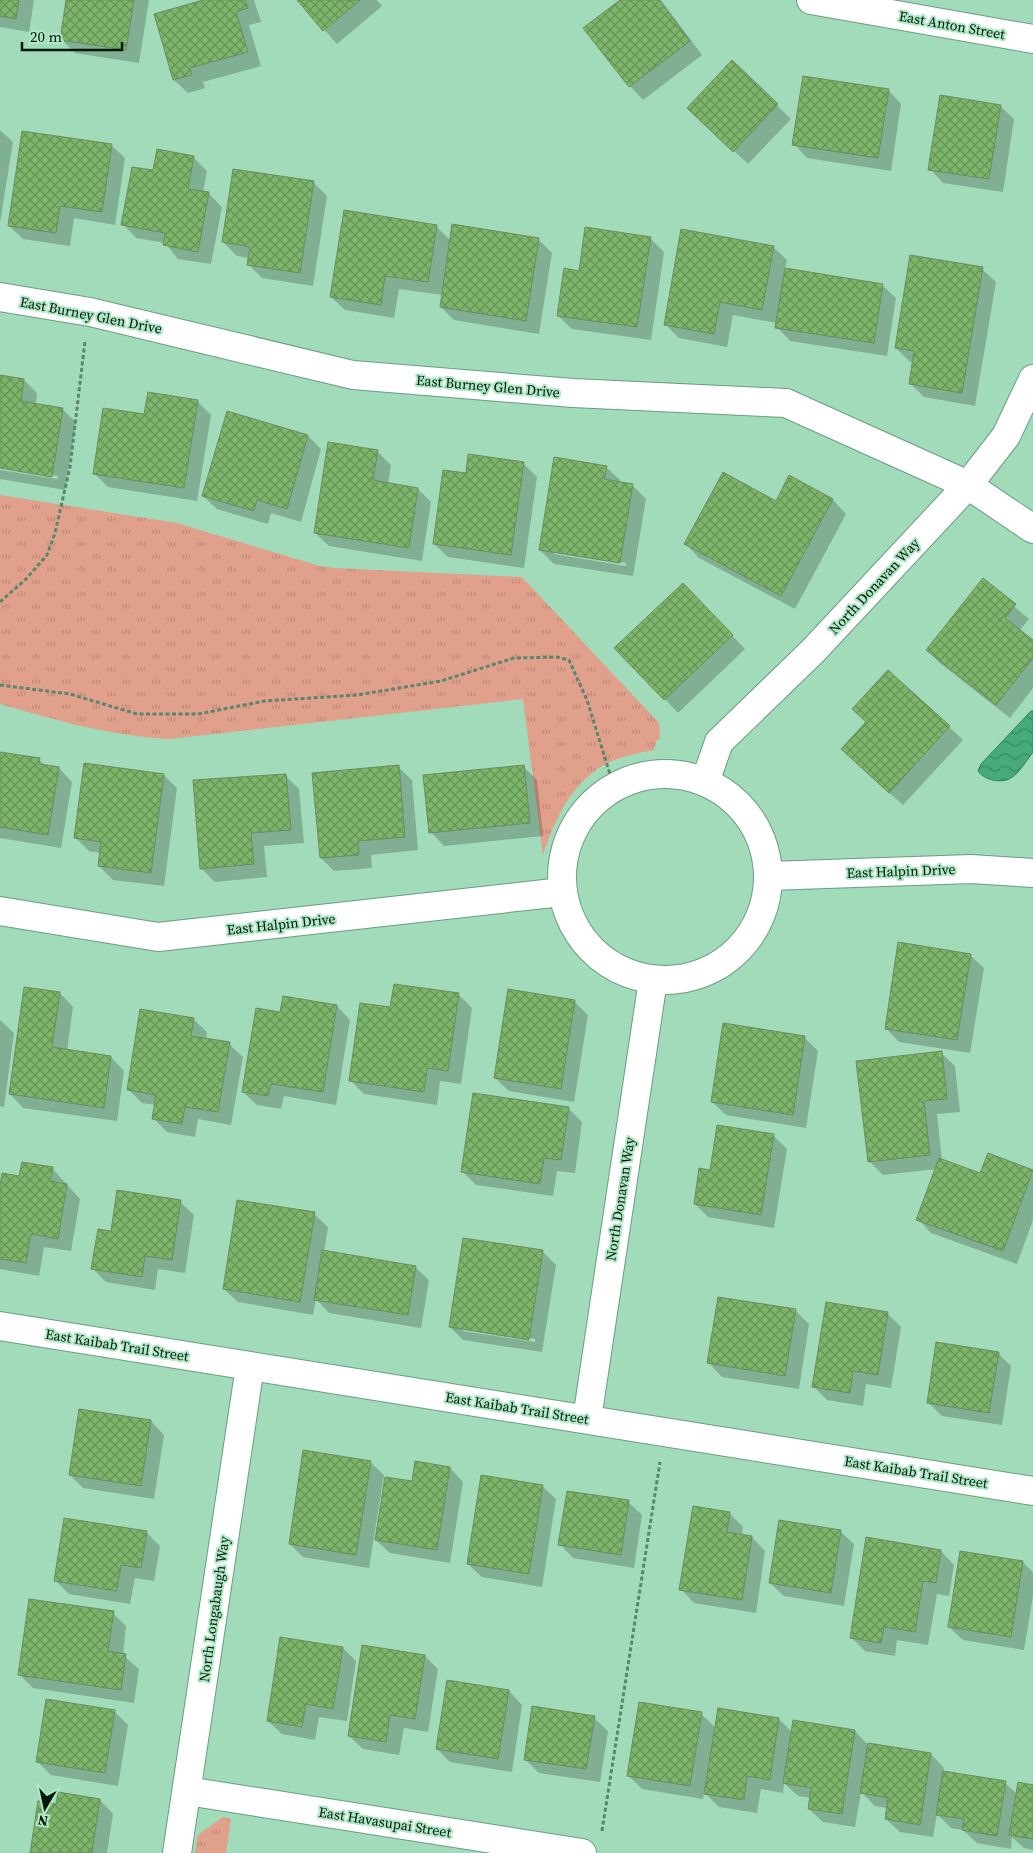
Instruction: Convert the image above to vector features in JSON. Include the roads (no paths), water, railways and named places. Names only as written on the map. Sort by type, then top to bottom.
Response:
[{"type":"street","name":"East Anton Street","points":[[811,0],[1033,39]]},
{"type":"street","name":"East Burney Glen Drive","points":[[0,297],[90,312],[354,374],[573,393],[786,403],[968,485],[1033,529]]},
{"type":"street","name":"North Donavan Way","points":[[705,782],[720,742],[813,651],[968,485],[1006,436],[1033,379]]},
{"type":"street","points":[[674,775],[705,782],[730,797],[750,819],[764,846],[769,876],[763,910],[747,941],[721,965],[688,978],[653,980],[621,971],[593,952],[573,924],[562,892],[563,861],[572,832],[590,806],[614,787],[643,776],[674,775]]},
{"type":"street","name":"East Halpin Drive","points":[[769,876],[971,869],[1033,873]]},
{"type":"street","name":"East Halpin Drive","points":[[0,911],[158,937],[562,892]]},
{"type":"street","name":"North Donavan Way","points":[[586,1419],[653,980]]},
{"type":"street","name":"East Kaibab Trail Street","points":[[0,1326],[1033,1491]]},
{"type":"street","name":"North Longabaugh Way","points":[[177,1853],[250,1366]]},
{"type":"street","name":"East Havasupai Street","points":[[187,1791],[582,1853]]},
{"type":"water","points":[[1033,711],[1033,752],[1011,778],[998,781],[984,777],[978,771],[981,764]]}]
